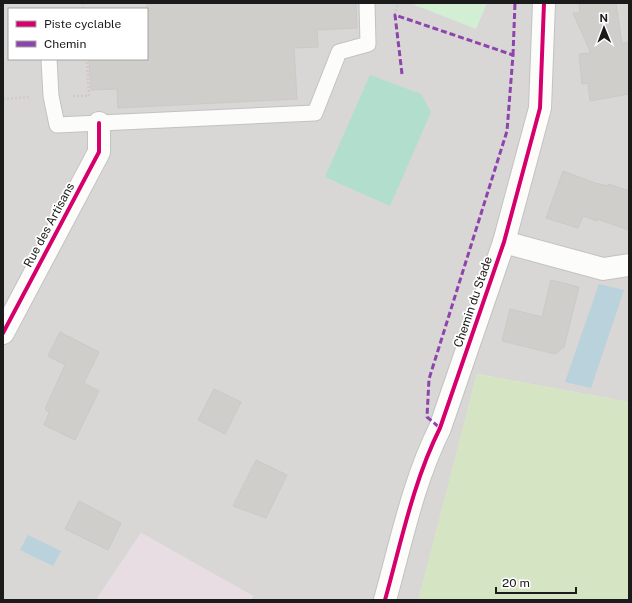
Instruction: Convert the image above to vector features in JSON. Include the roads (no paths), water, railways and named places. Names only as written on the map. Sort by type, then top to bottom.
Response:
[{"type":"street","name":"Chemin du Stade","points":[[385,600],[413,500],[432,444],[440,428],[504,242],[540,108],[544,3]]},
{"type":"street","name":"Rue des Artisans","points":[[3,333],[100,152],[99,123]]},
{"type":"street","points":[[504,242],[603,269],[629,265]]},
{"type":"lane","points":[[49,60],[51,96],[57,125],[315,113],[340,52],[368,44],[367,3]]},
{"type":"water","points":[[599,284],[624,290],[591,388],[565,382]]},
{"type":"water","points":[[28,535],[61,551],[53,566],[20,550]]}]
